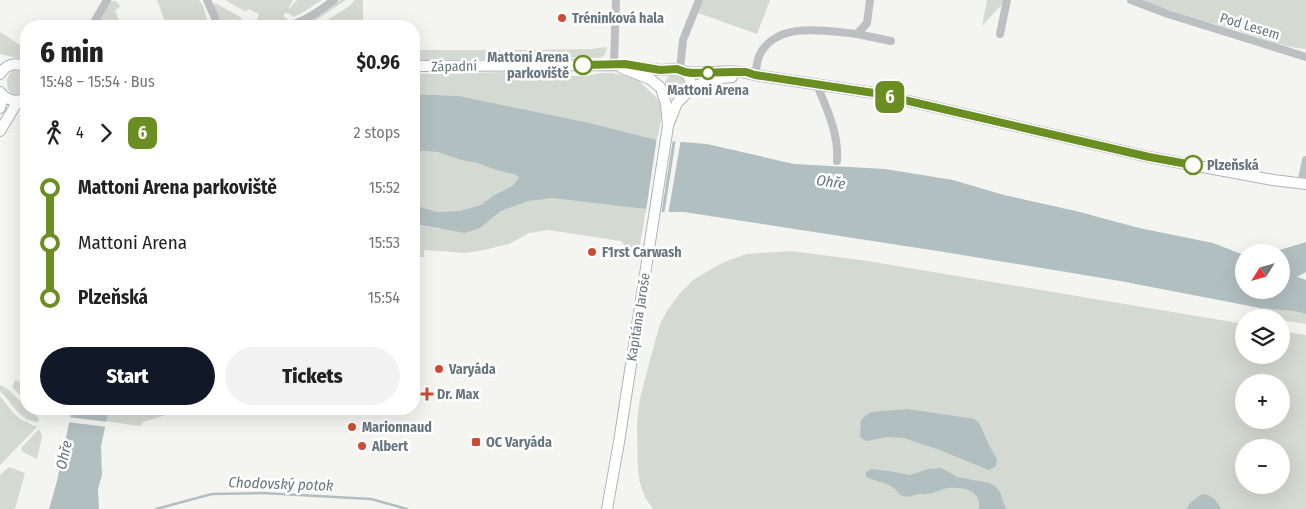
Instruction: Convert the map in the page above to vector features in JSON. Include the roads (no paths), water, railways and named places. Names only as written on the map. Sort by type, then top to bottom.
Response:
[{"type":"street","points":[[95,20],[107,0]]},
{"type":"street","points":[[207,0],[215,20]]},
{"type":"street","points":[[304,20],[334,0]]},
{"type":"street","points":[[614,65],[616,0]]},
{"type":"street","points":[[685,94],[690,80],[682,71],[683,40],[699,0]]},
{"type":"street","points":[[856,34],[866,23],[870,0]]},
{"type":"street","points":[[1000,34],[1007,0]]},
{"type":"street","name":"Pod Lesem","points":[[1131,0],[1168,14],[1306,57]]},
{"type":"street","points":[[755,75],[761,52],[772,40],[788,32],[813,30],[856,34],[891,41]]},
{"type":"street","name":"Západní","points":[[420,66],[625,64],[668,70]]},
{"type":"street","points":[[2,69],[11,65],[20,65]]},
{"type":"street","name":"Západní","points":[[614,65],[650,79],[661,89]]},
{"type":"street","points":[[755,75],[710,80],[696,86],[676,99],[667,96],[661,89],[661,78],[668,70],[696,73],[746,72],[755,75],[874,93],[1149,157],[1273,180],[1304,184],[1306,160]]},
{"type":"street","points":[[816,85],[836,138],[837,161]]},
{"type":"street","name":"Kapitána Jaroše","points":[[661,89],[666,104],[668,126]]},
{"type":"street","points":[[1,94],[7,99],[20,99]]},
{"type":"street","points":[[0,108],[1,94]]},
{"type":"street","name":"Kapitána Jaroše","points":[[607,509],[668,126],[677,103],[685,94]]},
{"type":"street","points":[[0,131],[20,102]]},
{"type":"water","name":"Ohře","points":[[420,94],[459,96],[590,123],[657,140],[707,144],[794,164],[885,169],[953,180],[1004,195],[1076,211],[1139,228],[1213,243],[1235,252],[1235,299],[1290,299],[1290,247],[1306,242],[1306,272],[1297,277],[1306,280],[1306,314],[1290,311],[1290,309],[1260,308],[1120,281],[944,252],[684,212],[662,212],[552,198],[529,201],[501,211],[480,228],[465,233],[420,225],[420,207],[437,212],[458,211],[481,205],[494,195],[512,186],[519,178],[516,175],[437,152],[420,151]]},
{"type":"water","points":[[908,409],[974,419],[979,423],[997,459],[996,466],[989,470],[904,438],[887,437],[867,441],[860,437],[861,420],[871,412]]},
{"type":"water","name":"Ohře","points":[[71,415],[108,415],[101,446],[102,475],[98,489],[99,509],[49,509]]},
{"type":"water","points":[[941,468],[958,477],[995,486],[1000,492],[1006,509],[979,509],[979,503],[974,494],[960,488],[946,488],[930,494],[905,497],[888,485],[866,477],[866,472],[871,469],[910,475],[928,469]]},
{"type":"water","points":[[1202,494],[1214,498],[1221,509],[1186,509],[1191,502]]},
{"type":"waterway","name":"Chodovský potok","points":[[156,509],[212,494],[263,493],[371,499],[407,509]]},
{"type":"place","name":"Tréninková hala","points":[[562,18]]},
{"type":"place","name":"Mattoni Arena parkoviště","points":[[583,65]]},
{"type":"place","name":"Mattoni Arena","points":[[708,73]]},
{"type":"place","name":"Plzeňská","points":[[1193,165]]},
{"type":"place","name":"F1rst Carwash","points":[[592,252]]},
{"type":"place","name":"Varyáda","points":[[439,369]]},
{"type":"place","name":"Dr. Max","points":[[427,394]]},
{"type":"place","name":"Marionnaud","points":[[352,427]]},
{"type":"place","name":"OC Varyáda","points":[[476,442]]},
{"type":"place","name":"Albert","points":[[362,446]]}]
